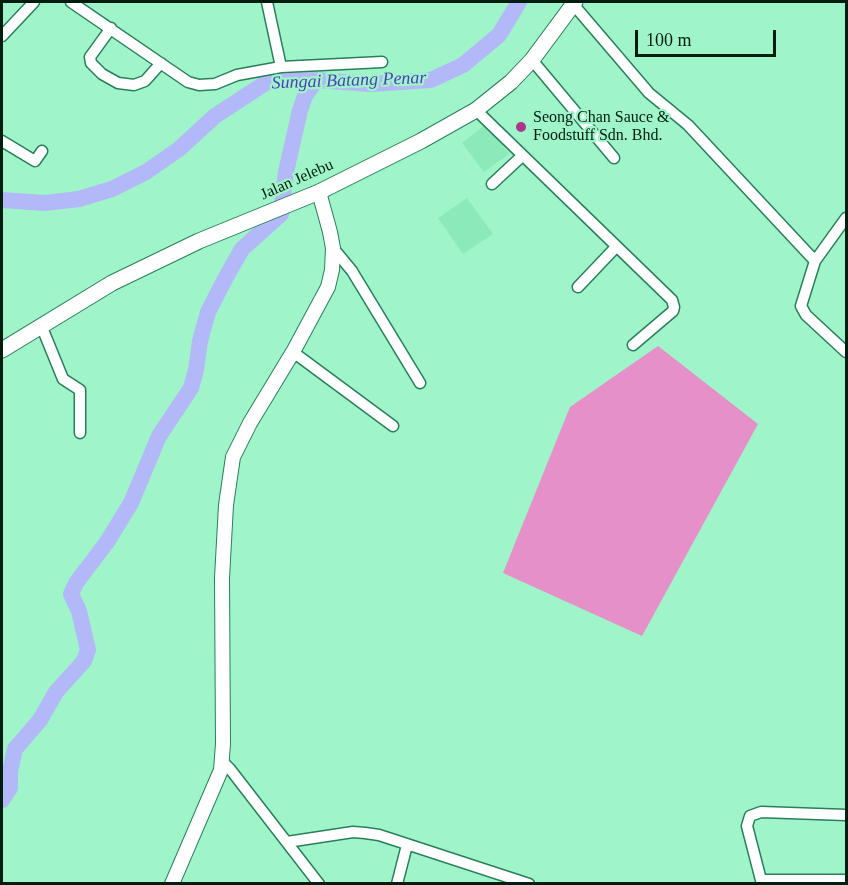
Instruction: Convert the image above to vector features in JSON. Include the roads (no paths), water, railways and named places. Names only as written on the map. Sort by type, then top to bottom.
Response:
[{"type":"main road","name":"Jalan Jelebu","points":[[2,350],[112,283],[158,260],[319,192],[421,141],[476,110],[511,82],[532,60],[574,3]]},
{"type":"street","points":[[2,36],[34,2]]},
{"type":"street","points":[[71,2],[188,82],[199,85],[215,84],[237,75],[281,67],[382,62]]},
{"type":"street","points":[[267,2],[281,67]]},
{"type":"street","points":[[574,3],[649,93],[688,125],[815,261]]},
{"type":"street","points":[[111,28],[90,57],[91,63],[102,74],[118,83],[134,85],[146,81],[162,63]]},
{"type":"street","points":[[532,60],[614,158]]},
{"type":"street","points":[[476,110],[672,300],[673,311],[633,345]]},
{"type":"street","points":[[2,141],[35,161],[42,152]]},
{"type":"street","points":[[492,184],[522,156]]},
{"type":"street","points":[[172,884],[221,770],[222,578],[226,505],[233,457],[328,287],[332,270],[333,248],[319,192]]},
{"type":"street","points":[[846,218],[815,261],[801,300],[802,310],[846,352]]},
{"type":"street","points":[[578,287],[616,247]]},
{"type":"street","points":[[333,248],[352,270],[420,384]]},
{"type":"street","points":[[41,325],[63,379],[80,390],[80,433]]},
{"type":"street","points":[[293,352],[393,426]]},
{"type":"street","points":[[222,761],[319,884]]},
{"type":"street","points":[[846,815],[761,812],[750,816],[747,826],[762,882],[846,880]]},
{"type":"street","points":[[287,843],[353,832],[379,835],[529,884]]},
{"type":"street","points":[[397,884],[407,845]]},
{"type":"waterway","name":"Sungai Batang Penar","points":[[2,200],[45,203],[79,199],[112,189],[146,172],[179,149],[215,116],[267,82],[316,80],[371,84],[431,80],[463,65],[499,35],[519,2]]},
{"type":"waterway","points":[[2,800],[10,788],[10,771],[15,749],[40,720],[56,692],[84,661],[88,650],[79,611],[71,594],[76,583],[107,542],[131,503],[159,436],[191,388],[208,312],[226,277],[242,249],[281,214],[286,172],[300,110],[305,96],[316,80]]},
{"type":"place","name":"Seong Chan Sauce & Foodstuff Sdn. Bhd.","points":[[521,127]]}]
